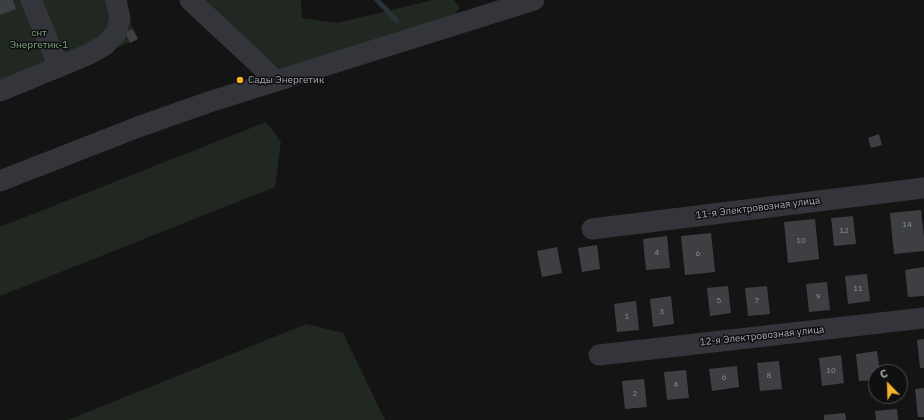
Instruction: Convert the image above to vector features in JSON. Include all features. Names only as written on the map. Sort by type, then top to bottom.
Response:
[{"type":"street","points":[[31,0],[59,67]]},
{"type":"street","points":[[0,91],[87,55],[105,45],[116,33],[120,19],[116,0]]},
{"type":"street","points":[[190,0],[276,80]]},
{"type":"street","points":[[0,181],[145,124],[276,80],[534,0]]},
{"type":"street","name":"11-я Электровозная улица","points":[[592,229],[924,188]]},
{"type":"street","name":"12-я Электровозная улица","points":[[599,355],[924,318]]},
{"type":"green space","name":"снт Энергетик-1","points":[[0,0],[121,0],[137,39],[0,98]]},
{"type":"green space","points":[[201,0],[301,0],[302,18],[337,23],[433,0],[454,0],[460,8],[447,21],[282,70]]},
{"type":"green space","points":[[266,122],[281,142],[275,187],[0,296],[0,227]]},
{"type":"green space","points":[[306,324],[343,333],[385,420],[68,420]]},
{"type":"building","points":[[0,0],[13,0],[16,9],[0,15]]},
{"type":"building","points":[[133,29],[138,39],[130,43],[125,32]]},
{"type":"building","points":[[879,134],[882,145],[871,148],[868,138]]},
{"type":"building","points":[[921,210],[924,251],[894,254],[890,213]]},
{"type":"building","points":[[853,216],[856,244],[834,246],[831,218]]},
{"type":"building","points":[[815,219],[819,259],[788,263],[784,222]]},
{"type":"building","points":[[711,233],[715,272],[685,275],[681,236]]},
{"type":"building","points":[[667,236],[670,268],[646,270],[643,239]]},
{"type":"building","points":[[597,245],[600,269],[582,272],[578,248]]},
{"type":"building","points":[[557,247],[562,273],[542,277],[537,251]]},
{"type":"building","points":[[924,267],[924,296],[908,297],[905,270]]},
{"type":"building","points":[[867,274],[870,301],[848,304],[845,276]]},
{"type":"building","points":[[827,282],[830,310],[809,312],[806,284]]},
{"type":"building","points":[[728,286],[731,313],[710,316],[707,288]]},
{"type":"building","points":[[767,286],[770,314],[748,316],[745,288]]},
{"type":"building","points":[[671,296],[674,324],[653,327],[650,299]]},
{"type":"building","points":[[636,301],[639,330],[617,332],[614,304]]},
{"type":"building","points":[[924,339],[924,368],[920,368],[917,340]]},
{"type":"building","points":[[877,351],[879,364],[868,364],[868,380],[859,381],[856,354]]},
{"type":"building","points":[[841,355],[844,383],[822,386],[819,358]]},
{"type":"building","points":[[779,361],[782,389],[760,391],[757,363]]},
{"type":"building","points":[[737,366],[739,387],[712,391],[709,369]]},
{"type":"building","points":[[686,370],[689,398],[667,400],[664,372]]},
{"type":"building","points":[[644,379],[647,407],[625,409],[622,381]]},
{"type":"building","points":[[924,388],[924,417],[918,417],[915,389]]},
{"type":"building","points":[[897,409],[898,420],[876,420],[875,411]]},
{"type":"building","points":[[845,413],[846,420],[824,420],[824,415]]},
{"type":"waterway","points":[[377,0],[397,21]]},
{"type":"place","name":"Сады Энергетик","points":[[240,80]]}]
